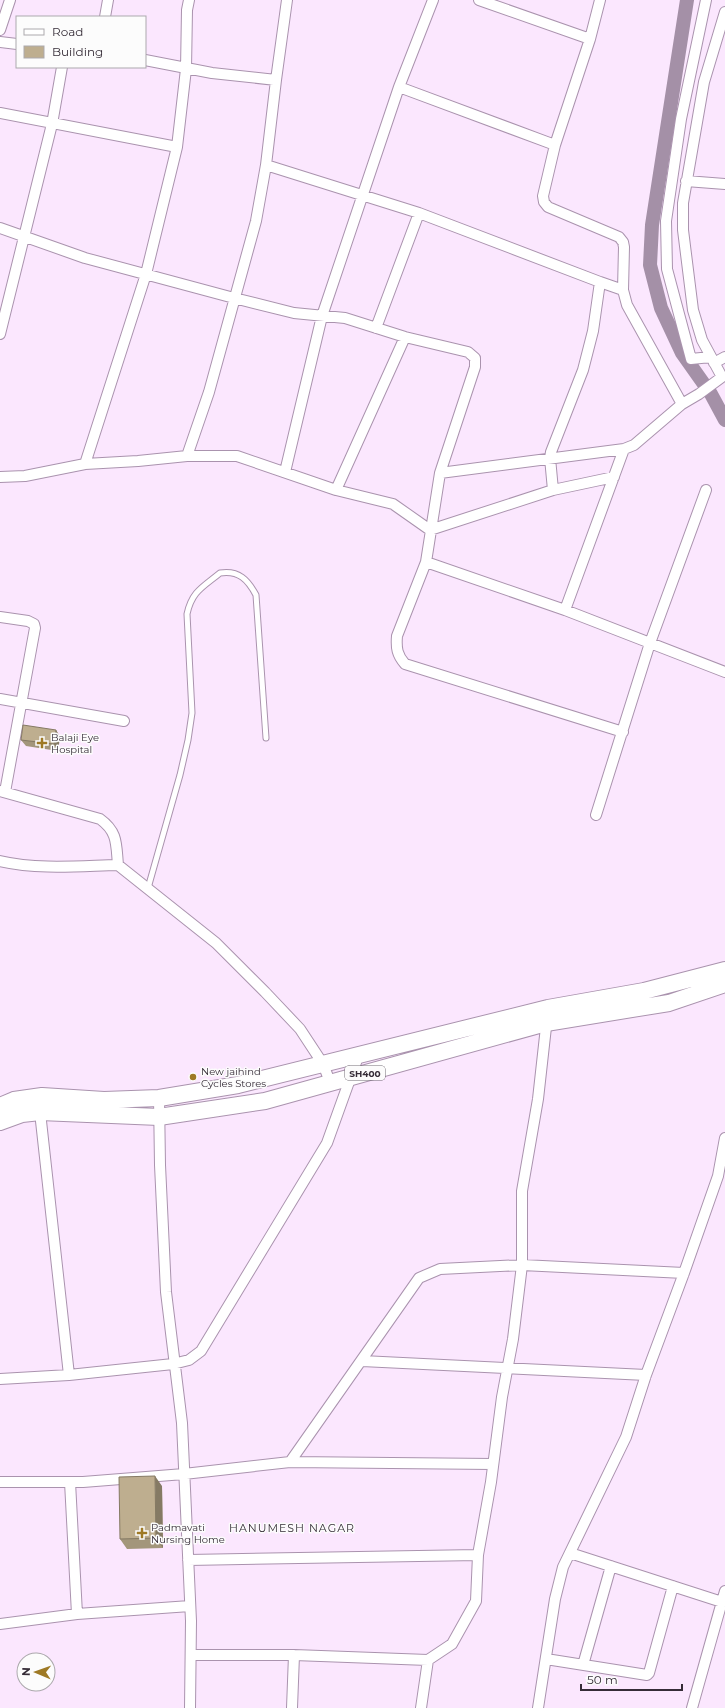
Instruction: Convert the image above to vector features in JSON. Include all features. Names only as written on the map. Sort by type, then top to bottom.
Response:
[{"type":"main road","name":"SH400","points":[[0,1106],[14,1100],[42,1096],[104,1100],[159,1098],[238,1085],[359,1054],[547,1015],[725,970]]},
{"type":"main road","name":"SH400","points":[[0,1122],[22,1114],[40,1112],[159,1117],[265,1101],[352,1076],[547,1015],[669,1003],[725,984]]},
{"type":"street","points":[[0,30],[10,0]]},
{"type":"street","points":[[105,16],[108,0]]},
{"type":"street","points":[[85,464],[146,274],[177,147],[186,69],[187,10],[189,0]]},
{"type":"street","points":[[187,456],[208,392],[256,221],[266,165],[287,0]]},
{"type":"street","points":[[285,472],[322,316],[399,87],[433,0]]},
{"type":"street","points":[[479,0],[590,39]]},
{"type":"street","points":[[600,0],[590,39],[555,145],[543,196],[544,202],[548,207],[619,237],[623,242],[624,290],[627,305],[682,404]]},
{"type":"street","points":[[706,0],[681,120],[666,221],[667,269],[691,358],[713,360],[725,357]]},
{"type":"street","points":[[440,473],[624,449],[634,445],[682,404],[722,378],[702,340],[693,310],[683,230],[683,203],[704,82],[725,12]]},
{"type":"street","points":[[0,42],[16,44]]},
{"type":"street","points":[[146,60],[186,69],[276,80]]},
{"type":"street","points":[[0,334],[52,124],[62,68]]},
{"type":"street","points":[[399,87],[555,145]]},
{"type":"street","points":[[0,113],[177,147]]},
{"type":"street","points":[[266,165],[419,213],[624,290]]},
{"type":"street","points":[[686,181],[725,184]]},
{"type":"street","points":[[376,328],[419,213]]},
{"type":"street","points":[[0,228],[24,235],[85,258],[234,298],[294,313],[345,318],[405,337],[468,352],[475,358],[475,367],[440,473],[426,562],[398,636],[396,647],[399,658],[405,664],[622,732]]},
{"type":"street","points":[[553,490],[550,458],[583,370],[593,331],[600,282]]},
{"type":"street","points":[[336,490],[405,337]]},
{"type":"street","points":[[565,610],[624,449]]},
{"type":"street","points":[[0,477],[25,476],[85,464],[187,456],[237,456],[336,490],[393,504],[430,530]]},
{"type":"street","points":[[430,530],[553,490],[614,477]]},
{"type":"street","points":[[596,815],[650,643],[706,490]]},
{"type":"street","points":[[426,562],[565,610],[725,672]]},
{"type":"street","points":[[0,617],[28,621],[34,624],[35,628],[2,792],[100,819],[108,825],[116,837],[118,865]]},
{"type":"street","points":[[0,699],[124,721]]},
{"type":"street","points":[[0,861],[22,866],[40,867],[118,865],[216,943],[248,975],[300,1029],[323,1064],[330,1082]]},
{"type":"street","points":[[191,1655],[294,1655],[428,1660],[452,1644],[476,1601],[478,1555],[502,1397],[513,1339],[522,1265],[522,1191],[538,1099],[547,1015]]},
{"type":"street","points":[[0,1379],[69,1375],[174,1364],[188,1360],[201,1351],[327,1143],[359,1054]]},
{"type":"street","points":[[159,1098],[160,1165],[166,1292],[182,1423],[190,1606],[190,1708]]},
{"type":"street","points":[[40,1112],[69,1375]]},
{"type":"street","points":[[538,1708],[558,1584],[563,1567],[626,1437],[646,1375],[721,1177],[725,1138]]},
{"type":"street","points":[[290,1462],[419,1278],[440,1269],[522,1265],[684,1273]]},
{"type":"street","points":[[362,1361],[646,1375]]},
{"type":"street","points":[[0,1482],[70,1482],[184,1474],[290,1462],[493,1464]]},
{"type":"street","points":[[70,1482],[77,1614]]},
{"type":"street","points":[[570,1553],[722,1602]]},
{"type":"street","points":[[188,1560],[478,1555]]},
{"type":"street","points":[[584,1665],[610,1566]]},
{"type":"street","points":[[546,1659],[647,1675],[649,1673],[673,1586]]},
{"type":"street","points":[[692,1708],[725,1591]]},
{"type":"street","points":[[0,1624],[77,1614],[190,1606]]},
{"type":"street","points":[[292,1708],[294,1655]]},
{"type":"street","points":[[421,1708],[428,1660]]},
{"type":"lane","points":[[148,888],[180,775],[188,740],[192,712],[187,614],[194,594],[220,573],[238,574],[250,583],[256,595],[266,738]]},
{"type":"building","points":[[23,725],[56,730],[54,744],[21,740]]},
{"type":"building","points":[[155,1476],[156,1538],[120,1539],[119,1477]]},
{"type":"waterway","points":[[687,0],[652,225],[650,265],[661,308],[682,353],[711,394],[725,420]]},
{"type":"place","name":"Balaji Eye Hospital","points":[[42,743]]},
{"type":"place","name":"New jaihind Cycles Stores","points":[[193,1077]]},
{"type":"place","name":"Padmavati Nursing Home","points":[[142,1533]]},
{"type":"district","name":"HANUMESH NAGAR","points":[[292,1528]]}]
